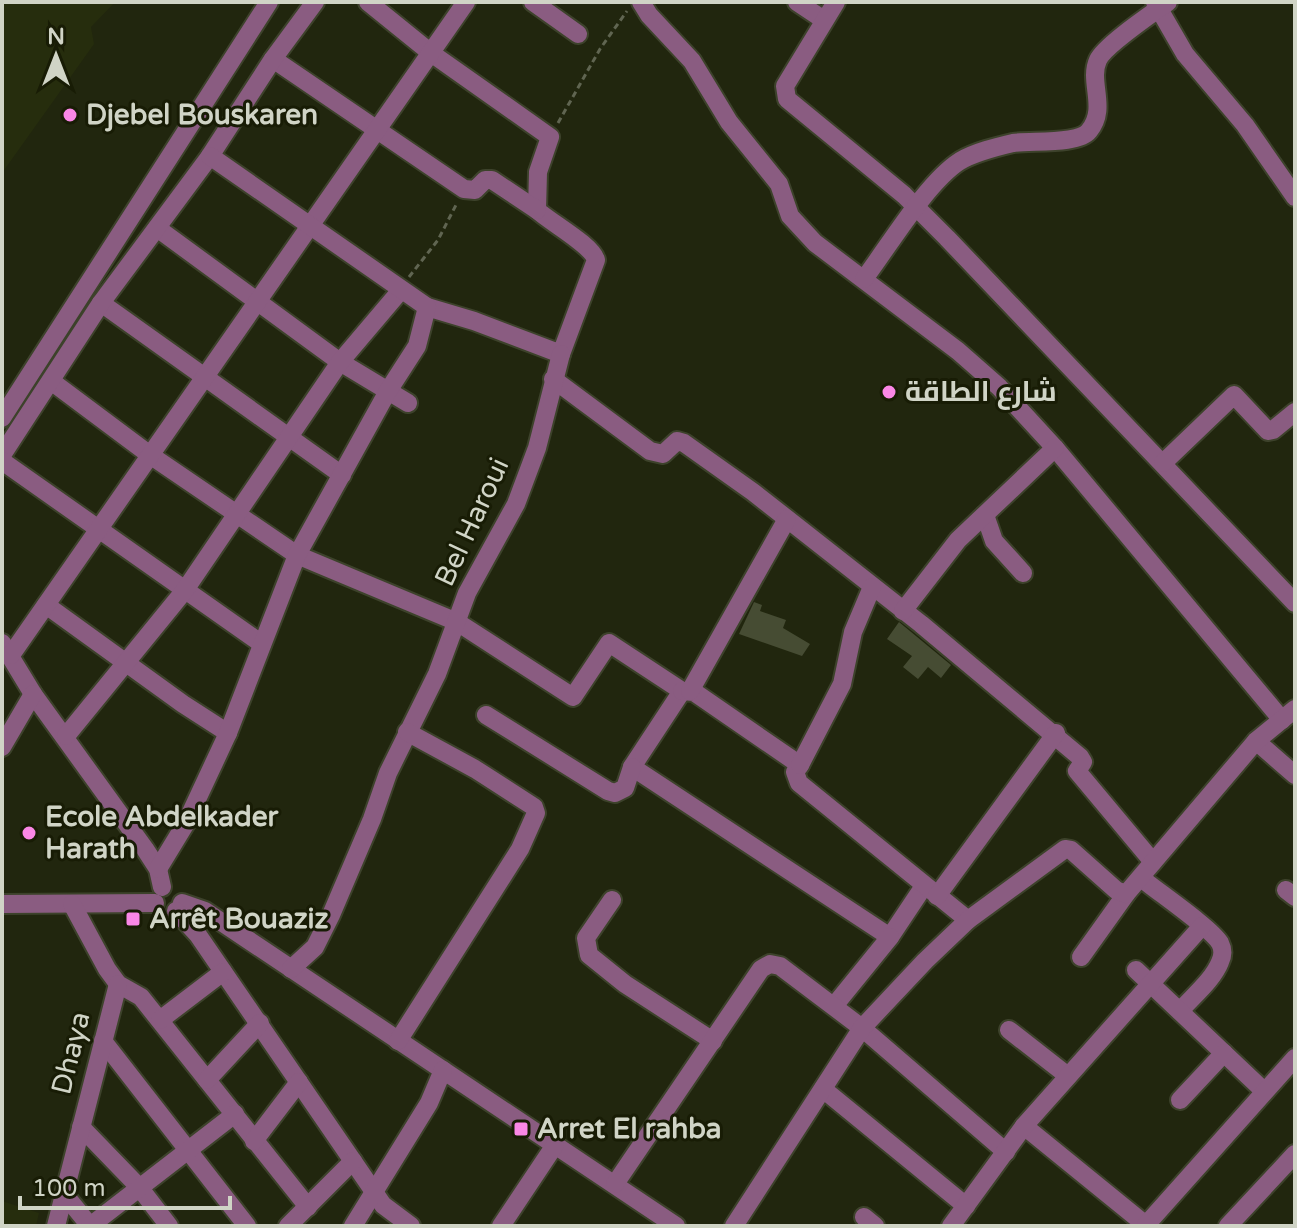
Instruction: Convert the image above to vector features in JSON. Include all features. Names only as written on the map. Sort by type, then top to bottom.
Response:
[{"type":"street","points":[[2,418],[269,2]]},
{"type":"street","points":[[262,644],[2,458],[101,303],[210,156],[273,59],[315,2]]},
{"type":"street","points":[[368,2],[431,53],[550,137],[538,172],[537,210]]},
{"type":"street","points":[[466,2],[46,605],[6,649],[33,694],[66,736],[158,886],[163,911],[179,907],[205,911],[615,1184],[651,1218],[676,1226]]},
{"type":"street","points":[[533,2],[578,34]]},
{"type":"street","points":[[641,2],[649,15],[692,61],[729,122],[779,184],[790,216],[797,225],[815,243],[999,387],[1288,714],[1256,741],[1126,894],[1081,957]]},
{"type":"street","points":[[797,2],[824,20]]},
{"type":"street","points":[[836,2],[785,86],[785,94],[818,126],[904,195],[1295,603]]},
{"type":"street","points":[[864,279],[929,190],[961,160],[1014,143],[1079,138],[1088,133],[1097,118],[1099,97],[1095,73],[1099,59],[1161,4],[1185,54],[1245,125],[1295,197]]},
{"type":"street","points":[[273,59],[464,189],[475,190],[485,180],[492,180],[537,210]]},
{"type":"street","points":[[210,156],[427,307],[561,354]]},
{"type":"street","name":"Bel Haroui","points":[[291,969],[315,947],[331,915],[407,732],[437,674],[467,593],[516,504],[537,448],[553,379],[596,260],[591,250],[537,210]]},
{"type":"street","points":[[157,228],[340,362],[408,403]]},
{"type":"street","points":[[66,736],[185,590],[340,362],[401,290]]},
{"type":"street","points":[[101,303],[342,475]]},
{"type":"street","points":[[158,886],[228,733],[297,555],[388,391],[417,346],[427,307]]},
{"type":"street","points":[[553,379],[650,451],[663,454],[680,440],[787,519],[1056,733],[1083,760],[1077,771],[1153,862]]},
{"type":"street","points":[[51,381],[150,455],[297,555],[457,622],[573,697],[609,643],[800,765]]},
{"type":"street","points":[[1163,463],[1234,395],[1268,431],[1295,412]]},
{"type":"street","points":[[903,611],[958,540],[1055,448]]},
{"type":"street","points":[[985,515],[994,541],[1023,573]]},
{"type":"street","points":[[486,715],[608,791],[615,793],[625,788],[632,767],[686,691],[787,519]]},
{"type":"street","points":[[872,587],[853,632],[842,684],[795,772],[799,783],[968,920]]},
{"type":"street","points":[[46,605],[228,733]]},
{"type":"street","points":[[2,747],[33,694]]},
{"type":"street","points":[[398,1041],[520,849],[536,813],[534,807],[475,769],[407,732]]},
{"type":"street","points":[[834,1006],[931,891],[1056,733]]},
{"type":"street","points":[[1256,741],[1295,775]]},
{"type":"street","points":[[632,767],[890,937]]},
{"type":"street","points":[[734,1226],[862,1028],[968,920],[1065,849],[1071,850],[1116,890],[1126,894]]},
{"type":"street","points":[[1141,878],[1219,941],[1222,955],[1217,968],[1180,1011]]},
{"type":"street","points":[[2,904],[72,904],[158,886]]},
{"type":"street","points":[[612,900],[586,938],[589,955],[625,984],[713,1041]]},
{"type":"street","name":"Dhaya","points":[[56,1226],[118,984],[72,904]]},
{"type":"street","points":[[179,907],[383,1205],[411,1226]]},
{"type":"street","points":[[951,1226],[1024,1126],[1202,926]]},
{"type":"street","points":[[615,1184],[761,969],[770,964],[780,966],[862,1028],[1006,1152]]},
{"type":"street","points":[[1136,970],[1264,1091]]},
{"type":"street","points":[[160,1020],[223,972]]},
{"type":"street","points":[[118,984],[141,997],[308,1207]]},
{"type":"street","points":[[207,1080],[260,1023]]},
{"type":"street","points":[[1009,1030],[1068,1076]]},
{"type":"street","points":[[103,1041],[247,1226]]},
{"type":"street","points":[[1180,1100],[1224,1053]]},
{"type":"street","points":[[1024,1126],[1146,1226],[1295,1058]]},
{"type":"street","points":[[353,1226],[429,1103],[443,1070]]},
{"type":"street","points":[[254,1141],[299,1082]]},
{"type":"street","points":[[823,1089],[966,1206]]},
{"type":"street","points":[[64,1194],[90,1226],[235,1114]]},
{"type":"street","points":[[81,1127],[139,1187],[169,1226]]},
{"type":"street","points":[[501,1226],[555,1145]]},
{"type":"street","points":[[1228,1226],[1295,1154]]},
{"type":"street","points":[[288,1226],[353,1161]]},
{"type":"path","points":[[550,137],[600,49],[633,2]]},
{"type":"path","points":[[401,290],[438,240],[464,189]]},
{"type":"shaded area","points":[[2,2],[115,2],[91,27],[94,44],[2,173]]},
{"type":"shaded area","points":[[2,1201],[39,1213],[36,1226],[2,1226]]},
{"type":"building","points":[[754,602],[762,605],[760,611],[786,620],[783,628],[810,644],[802,656],[739,634]]},
{"type":"building","points":[[899,622],[951,665],[941,678],[928,667],[918,679],[903,667],[912,656],[887,639]]},
{"type":"place","name":"Djebel Bouskaren","points":[[70,115]]},
{"type":"place","name":"شارع الطاقة","points":[[889,392]]},
{"type":"place","name":"Ecole Abdelkader Harath","points":[[29,833]]},
{"type":"place","name":"Arrêt Bouaziz","points":[[133,919]]},
{"type":"place","name":"Arret El rahba","points":[[521,1129]]}]
